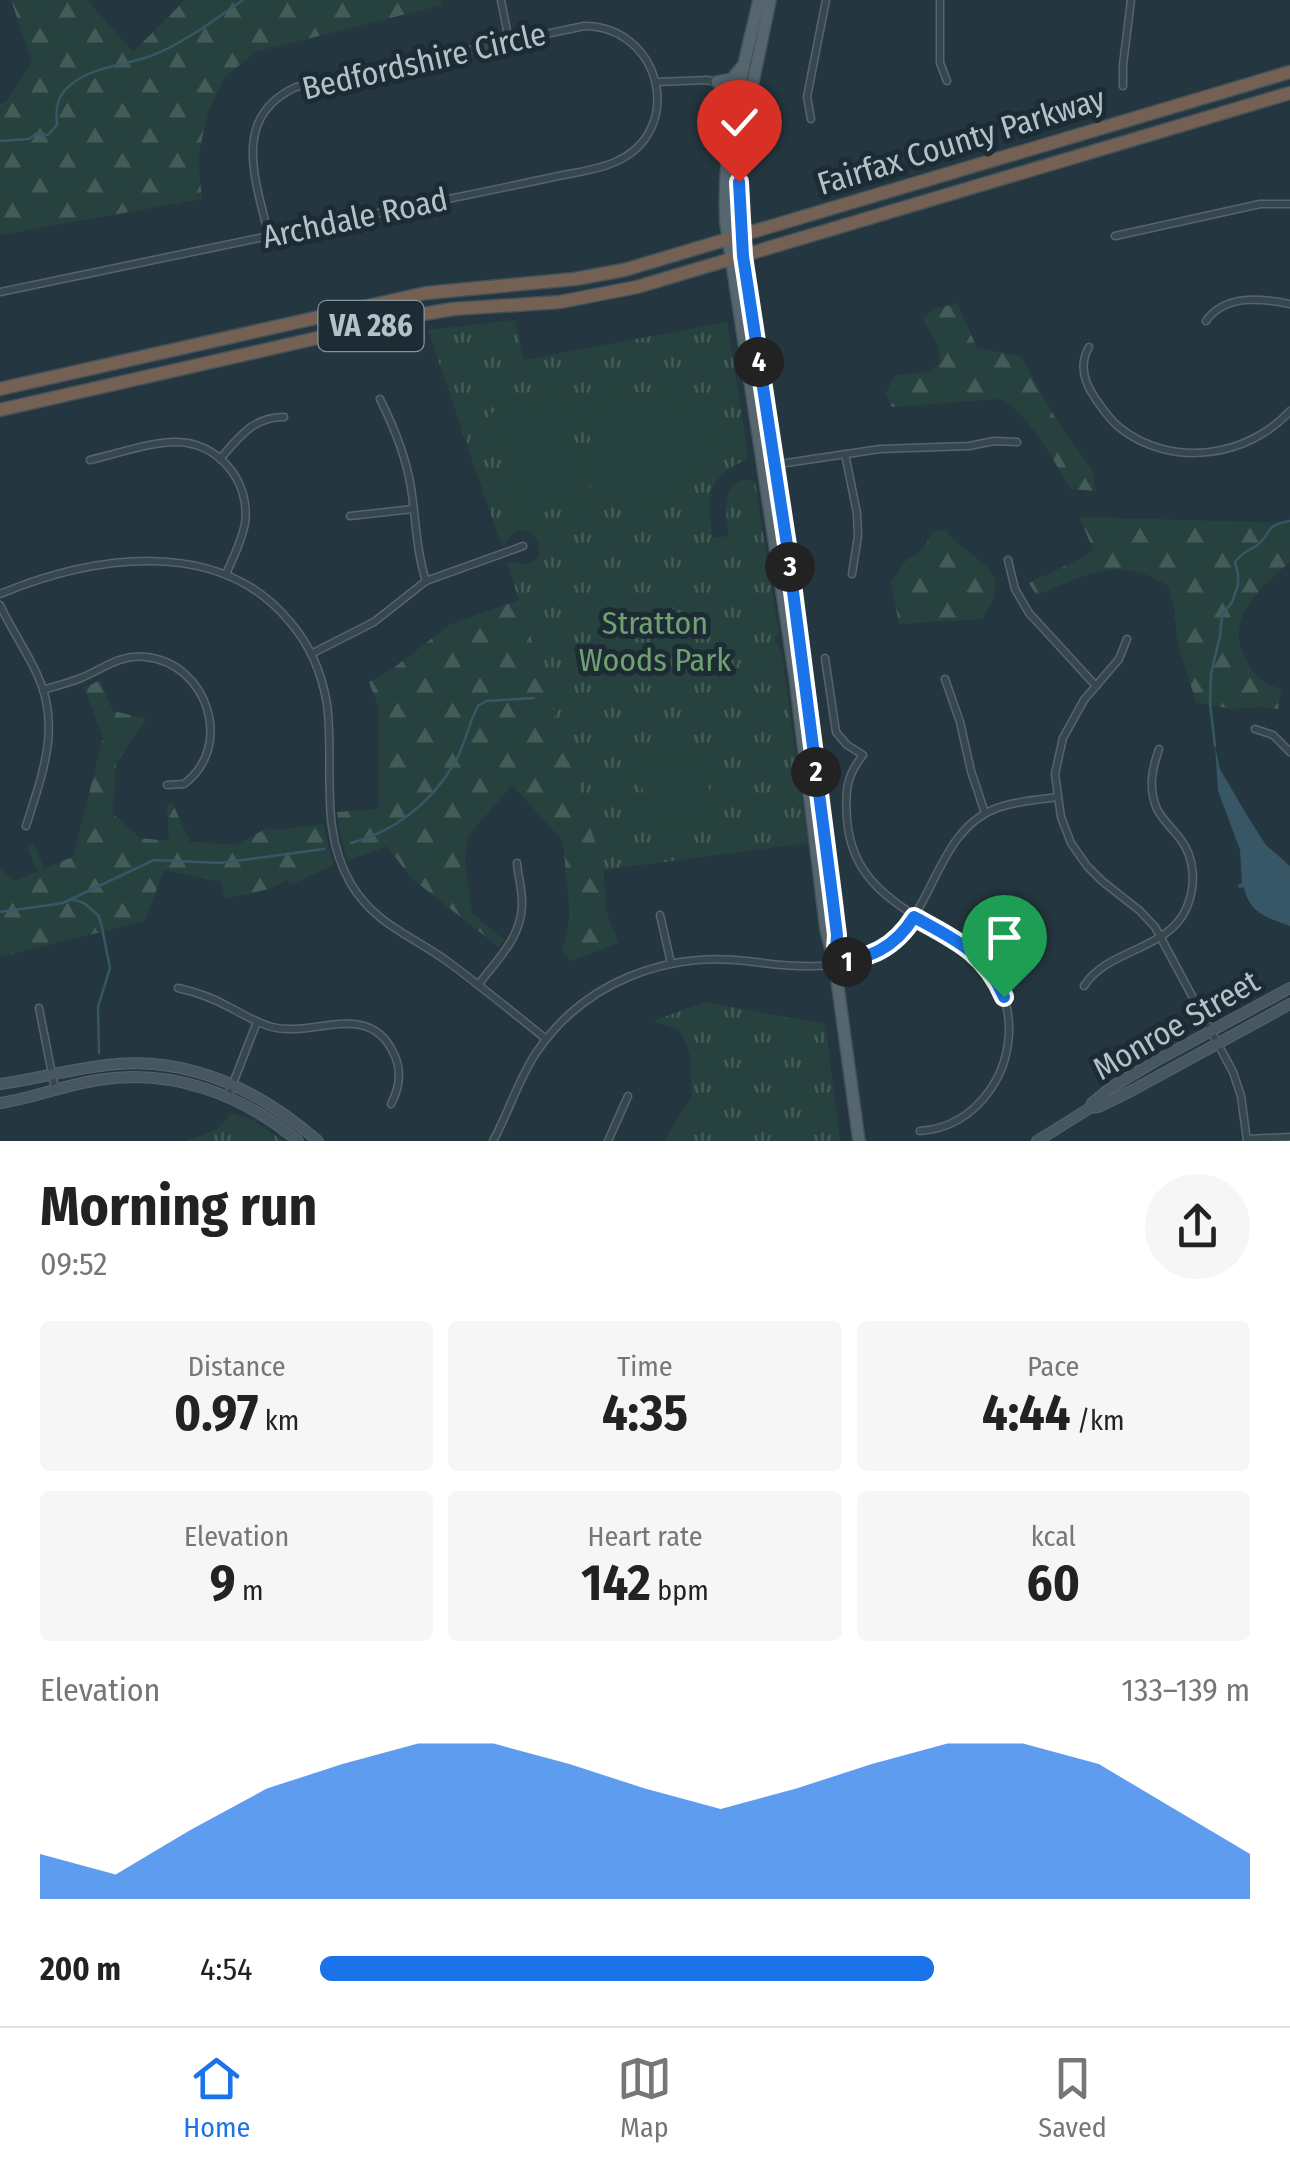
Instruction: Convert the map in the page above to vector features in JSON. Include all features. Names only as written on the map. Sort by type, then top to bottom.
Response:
[{"type":"highway","name":"Fairfax County Parkway","points":[[0,389],[426,293],[600,275],[1290,72]]},
{"type":"highway","name":"Fairfax County Parkway","points":[[0,410],[422,314],[560,302],[637,287],[1290,94]]},
{"type":"main road","points":[[746,89],[744,64],[759,0]]},
{"type":"main road","points":[[770,0],[730,135],[725,178],[832,894],[837,935],[835,965],[859,1141]]},
{"type":"main road","points":[[717,82],[734,78],[744,64]]},
{"type":"main road","name":"Monroe Street","points":[[1090,1108],[1092,1102],[1122,1081],[1290,988]]},
{"type":"main road","name":"Monroe Street","points":[[1037,1141],[1090,1108],[1131,1091],[1290,1004]]},
{"type":"main road","points":[[0,1084],[107,1065],[144,1064],[187,1070],[232,1084],[272,1105],[318,1141]]},
{"type":"main road","points":[[0,1103],[98,1080],[140,1077],[186,1083],[228,1096],[268,1118],[298,1141]]},
{"type":"street","points":[[501,0],[509,41]]},
{"type":"street","points":[[811,119],[807,97],[826,0]]},
{"type":"street","points":[[940,0],[940,63],[947,81]]},
{"type":"street","points":[[1123,86],[1131,0]]},
{"type":"street","name":"Bedfordshire Circle","points":[[268,236],[252,148],[266,110],[276,98],[302,85],[584,26],[608,30],[628,40],[640,50],[657,82]]},
{"type":"street","points":[[657,82],[692,79],[746,89]]},
{"type":"street","name":"Archdale Road","points":[[0,292],[613,163],[635,149],[650,129],[656,112],[657,82]]},
{"type":"street","points":[[1114,236],[1260,204],[1290,204]]},
{"type":"street","points":[[1206,321],[1213,311],[1231,302],[1290,304]]},
{"type":"street","points":[[1089,347],[1082,364],[1090,390],[1120,428],[1154,447],[1193,453],[1232,448],[1260,435],[1290,411]]},
{"type":"street","points":[[380,399],[406,466],[418,554],[426,581]]},
{"type":"street","points":[[220,458],[251,426],[284,417]]},
{"type":"street","points":[[90,460],[171,442],[195,445],[220,458],[237,478],[246,507],[242,534],[226,574]]},
{"type":"street","points":[[768,466],[915,446],[1017,442]]},
{"type":"street","points":[[846,454],[858,513],[852,574]]},
{"type":"street","points":[[350,516],[414,509]]},
{"type":"street","points":[[311,654],[374,622],[426,581],[523,546]]},
{"type":"street","points":[[1008,560],[1015,589],[1029,614],[1096,686]]},
{"type":"street","points":[[0,594],[72,571],[135,562],[177,562],[226,574],[271,602],[294,626],[320,676],[327,707],[331,828],[338,858],[360,898],[402,935],[448,962],[546,1040]]},
{"type":"street","points":[[0,605],[44,690],[49,721],[49,748],[26,826]]},
{"type":"street","points":[[1128,639],[1119,659],[1076,711],[1062,738],[1056,774],[1065,830],[1079,855],[1102,881],[1140,911],[1160,936],[1233,1072],[1247,1140],[1290,1137]]},
{"type":"street","points":[[44,690],[132,656],[151,657],[180,669],[201,692],[209,711],[211,732],[206,755],[196,772],[184,784],[167,785]]},
{"type":"street","points":[[825,658],[836,732],[863,755],[850,771],[845,800],[848,831],[858,862],[892,902],[959,942],[984,963],[1004,997],[1008,1049],[984,1098],[952,1124],[920,1131]]},
{"type":"street","points":[[945,678],[986,813]]},
{"type":"street","points":[[1255,728],[1273,734],[1290,752]]},
{"type":"street","points":[[1084,986],[1097,970],[1160,936],[1187,908],[1194,884],[1190,855],[1161,817],[1154,799],[1151,776],[1159,749]]},
{"type":"street","points":[[493,1141],[527,1068],[546,1040],[570,1014],[601,991],[670,963],[724,959],[792,966],[835,965],[861,959],[884,949],[904,932],[956,838],[968,825],[1013,803],[1057,797]]},
{"type":"street","points":[[478,985],[509,945],[520,920],[522,899],[516,863]]},
{"type":"street","points":[[660,915],[670,963]]},
{"type":"street","points":[[178,988],[213,998],[257,1022],[292,1030],[352,1023],[374,1030],[390,1046],[398,1066],[398,1086],[391,1104]]},
{"type":"street","points":[[39,1008],[56,1090]]},
{"type":"street","points":[[228,1096],[257,1022]]},
{"type":"street","points":[[608,1141],[628,1096]]},
{"type":"green space","points":[[11,0],[87,0],[133,52],[185,0],[441,0],[442,5],[255,52],[224,78],[207,114],[198,159],[202,199],[0,235],[0,104],[6,102],[32,62]]},
{"type":"green space","points":[[957,303],[977,348],[1020,356],[1053,414],[1092,470],[1096,491],[1070,489],[1030,426],[1000,399],[892,407],[885,394],[895,375],[930,372],[940,362],[938,344],[922,319],[935,309]]},
{"type":"green space","name":"Stratton Woods Park","points":[[515,320],[524,360],[727,322],[748,455],[723,474],[711,491],[713,538],[729,536],[726,507],[730,489],[744,480],[755,481],[779,635],[774,637],[782,656],[808,843],[604,870],[507,562],[533,562],[540,554],[538,543],[529,532],[519,531],[502,547],[428,330]]},
{"type":"green space","points":[[557,391],[593,495],[525,519],[488,414]]},
{"type":"green space","points":[[635,392],[668,397],[694,412],[712,436],[721,468],[635,515],[620,509],[583,419],[606,401]]},
{"type":"green space","points":[[1079,517],[1290,523],[1290,562],[1250,602],[1239,626],[1243,653],[1252,671],[1262,681],[1282,690],[1278,709],[1231,709],[1196,702],[1177,641],[1169,586],[1150,576],[1134,571],[1102,571],[1036,595],[1029,583],[1093,549]]},
{"type":"green space","points":[[945,530],[994,578],[992,602],[982,619],[899,624],[891,583],[932,532]]},
{"type":"green space","points":[[519,600],[604,870],[605,909],[619,943],[570,961],[562,951],[570,916],[563,841],[512,785],[468,836],[465,859],[472,913],[504,940],[499,947],[411,878],[387,846],[348,861],[337,812],[379,809],[379,708],[369,682],[451,624]]},
{"type":"green space","points":[[100,680],[113,711],[147,719],[116,763],[113,814],[140,838],[169,841],[167,805],[173,804],[190,842],[237,845],[268,827],[275,830],[323,824],[333,865],[290,885],[287,880],[269,889],[225,899],[221,882],[164,870],[145,921],[0,957],[0,869],[15,880],[37,872],[27,845],[33,843],[44,868],[73,857],[103,738],[84,688]]},
{"type":"green space","points":[[701,754],[707,758],[711,824],[680,823],[649,801],[635,760]]},
{"type":"green space","points":[[705,1002],[825,1024],[840,1141],[664,1141],[692,1096],[690,1053],[679,1030],[653,1021]]},
{"type":"green space","points":[[232,1113],[253,1120],[283,1141],[186,1141],[216,1130]]},
{"type":"water","points":[[1215,746],[1220,769],[1248,817],[1266,845],[1290,866],[1290,926],[1260,913],[1250,903],[1244,887],[1239,888],[1240,850],[1218,791]]},
{"type":"waterway","points":[[0,141],[29,139],[37,133],[48,135],[57,125],[60,97],[74,82],[163,51],[243,0]]},
{"type":"waterway","points":[[1215,746],[1211,674],[1222,615],[1238,585],[1235,562],[1272,528],[1290,521]]},
{"type":"waterway","points":[[351,843],[382,831],[423,803],[458,757],[478,706],[486,701],[534,698]]},
{"type":"waterway","points":[[0,912],[63,903],[154,860],[220,863],[324,849]]},
{"type":"waterway","points":[[71,899],[84,903],[98,915],[110,968],[98,1007],[99,1053]]},
{"type":"route","points":[[739,182],[743,256],[787,545],[832,894],[837,935],[835,965],[884,949],[914,917],[978,957],[998,982],[1004,997]]}]
